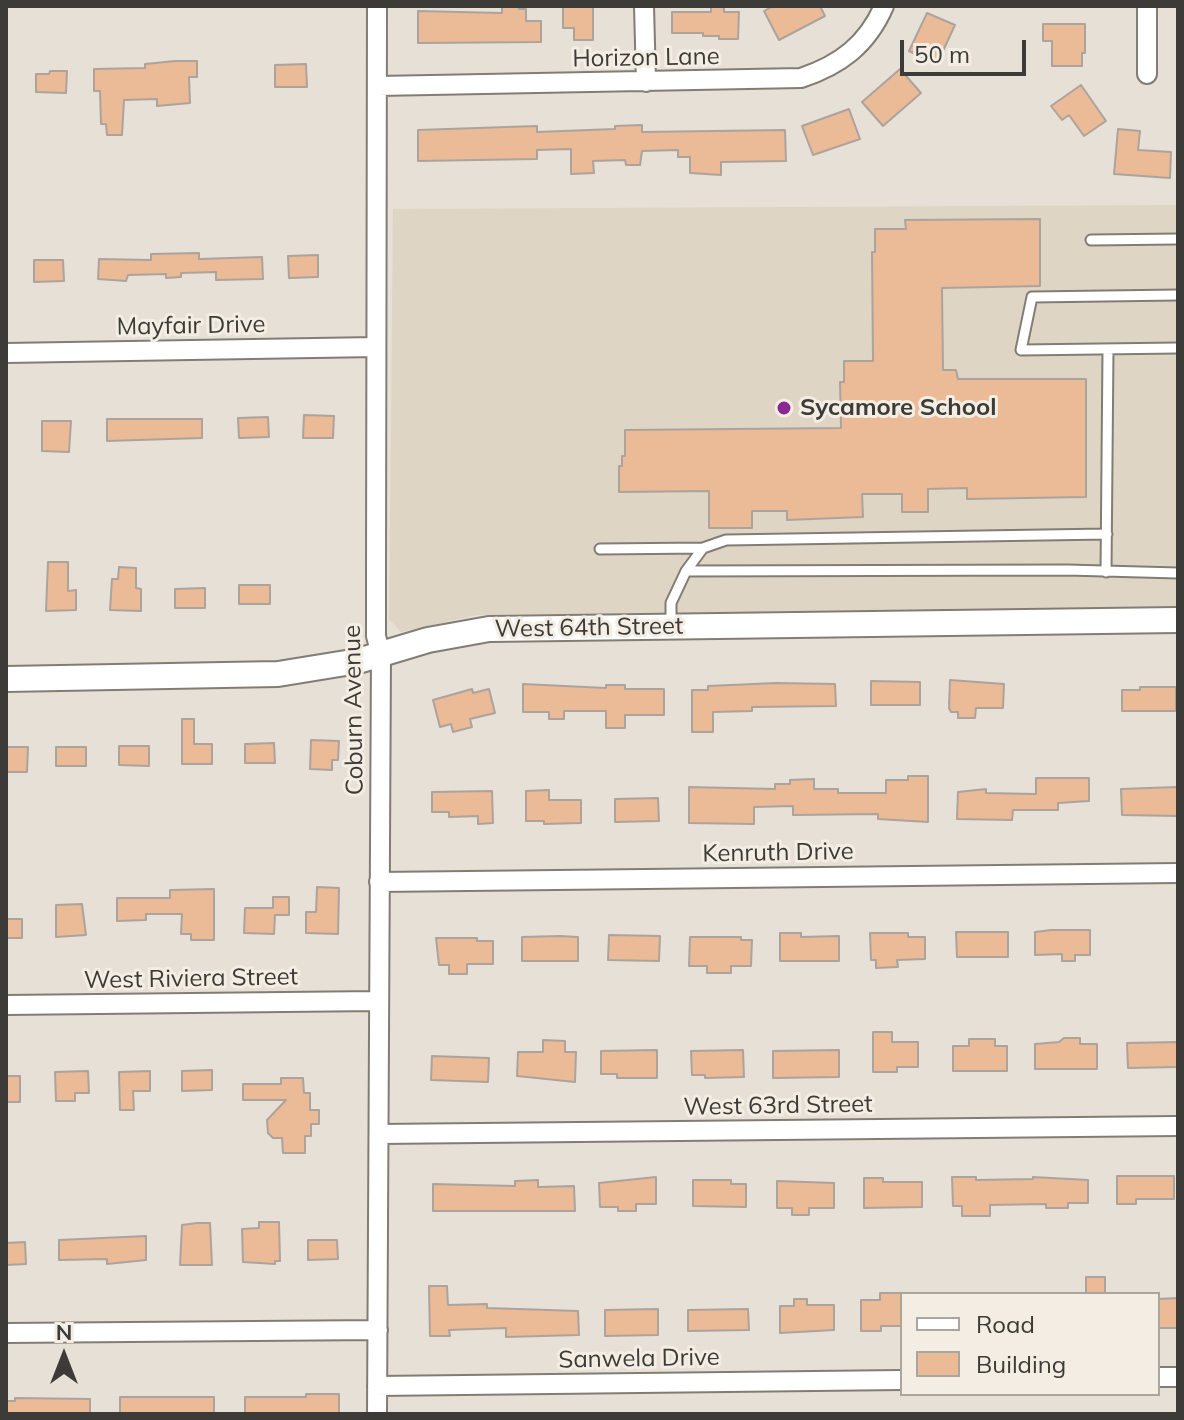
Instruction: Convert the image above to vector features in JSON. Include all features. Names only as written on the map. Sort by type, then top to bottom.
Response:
[{"type":"street","name":"Coburn Avenue","points":[[377,6],[376,636],[381,655],[377,1414]]},
{"type":"street","points":[[644,6],[646,82]]},
{"type":"street","name":"Horizon Lane","points":[[378,86],[801,78],[823,71],[850,54],[871,31],[884,6]]},
{"type":"street","points":[[1147,6],[1147,74]]},
{"type":"street","name":"Mayfair Drive","points":[[6,353],[376,347]]},
{"type":"street","name":"West 64th Street","points":[[6,679],[240,676],[297,672],[381,655],[428,640],[489,629],[1178,620]]},
{"type":"street","name":"Kenruth Drive","points":[[379,882],[1178,873]]},
{"type":"street","name":"West Riviera Street","points":[[6,1005],[377,1001]]},
{"type":"street","name":"West 63rd Street","points":[[379,1134],[1178,1126]]},
{"type":"street","points":[[6,1333],[378,1330]]},
{"type":"street","name":"Sanwela Drive","points":[[377,1386],[900,1380]]},
{"type":"lane","points":[[1091,240],[1178,239]]},
{"type":"lane","points":[[1178,295],[1032,297],[1021,350],[1178,348]]},
{"type":"lane","points":[[1106,572],[1108,349]]},
{"type":"lane","points":[[600,549],[703,548],[726,540],[1107,534]]},
{"type":"lane","points":[[671,627],[671,603],[686,571],[703,548]]},
{"type":"lane","points":[[686,571],[1067,570],[1178,573]]},
{"type":"shaded area","name":"Sycamore School","points":[[1178,205],[1178,608],[477,615],[401,632],[389,619],[393,209]]},
{"type":"building","points":[[502,6],[519,6],[519,9],[526,9],[526,21],[541,21],[541,42],[418,43],[418,11],[502,13]]},
{"type":"building","points":[[563,6],[593,6],[593,40],[574,40],[574,28],[563,28]]},
{"type":"building","points":[[711,6],[724,6],[724,12],[739,12],[738,39],[719,39],[719,36],[703,36],[703,33],[672,33],[672,12],[711,12]]},
{"type":"building","points":[[773,6],[820,6],[825,16],[779,40],[764,11]]},
{"type":"building","points":[[927,13],[955,25],[937,64],[909,51]]},
{"type":"building","points":[[1043,24],[1085,24],[1082,66],[1052,66],[1052,41],[1043,41]]},
{"type":"building","points":[[197,61],[197,77],[189,77],[190,103],[157,106],[157,99],[124,100],[122,135],[107,135],[106,124],[101,124],[100,91],[94,91],[94,69],[145,68],[145,64]]},
{"type":"building","points":[[306,64],[307,87],[275,87],[275,65]]},
{"type":"building","points":[[900,69],[921,93],[883,126],[862,102]]},
{"type":"building","points":[[50,71],[67,71],[66,93],[36,92],[36,74],[49,74]]},
{"type":"building","points":[[1081,85],[1106,121],[1084,136],[1069,115],[1062,120],[1051,106]]},
{"type":"building","points":[[849,109],[860,139],[813,155],[802,126]]},
{"type":"building","points":[[642,125],[642,132],[785,130],[786,161],[721,162],[721,175],[690,173],[690,157],[678,157],[678,150],[642,151],[640,165],[626,165],[625,160],[593,161],[594,173],[571,174],[571,149],[537,150],[537,159],[418,161],[418,130],[537,126],[537,132]]},
{"type":"building","points":[[1118,129],[1140,131],[1138,150],[1171,152],[1170,178],[1114,174]]},
{"type":"building","points":[[1040,219],[1040,286],[942,288],[943,370],[956,370],[958,379],[1086,379],[1086,497],[967,499],[967,488],[928,489],[928,512],[902,512],[902,494],[862,494],[863,517],[787,520],[787,511],[752,511],[752,528],[709,528],[709,491],[619,492],[619,466],[622,466],[622,456],[625,456],[625,430],[841,428],[840,382],[844,382],[844,361],[873,361],[872,252],[875,252],[875,229],[906,229],[905,220]]},
{"type":"building","points":[[199,253],[199,259],[262,257],[263,279],[216,280],[216,272],[181,273],[181,277],[166,278],[166,274],[128,275],[126,281],[98,279],[99,259],[151,260],[151,254]]},
{"type":"building","points":[[318,255],[318,277],[289,278],[288,256]]},
{"type":"building","points":[[34,260],[63,260],[64,281],[34,282]]},
{"type":"building","points":[[304,415],[334,416],[333,438],[303,438]]},
{"type":"building","points":[[268,417],[269,437],[239,438],[238,418]]},
{"type":"building","points":[[107,419],[202,419],[202,438],[107,441]]},
{"type":"building","points":[[42,421],[71,421],[69,452],[42,451]]},
{"type":"building","points":[[48,562],[68,562],[68,591],[76,590],[76,610],[46,611]]},
{"type":"building","points":[[119,567],[136,568],[136,588],[141,589],[141,611],[110,610],[112,579],[118,579]]},
{"type":"building","points":[[239,585],[270,585],[270,604],[239,604]]},
{"type":"building","points":[[205,588],[205,608],[175,608],[175,589]]},
{"type":"building","points":[[950,680],[1004,684],[1003,708],[976,708],[975,718],[958,718],[958,712],[951,712],[949,708]]},
{"type":"building","points":[[871,681],[920,682],[920,705],[871,705]]},
{"type":"building","points":[[523,684],[606,688],[606,685],[625,685],[625,689],[664,689],[664,715],[625,715],[625,728],[606,728],[606,711],[564,711],[564,719],[549,719],[549,712],[523,712]]},
{"type":"building","points":[[835,684],[836,706],[752,707],[752,711],[713,712],[713,732],[692,732],[692,690],[708,690],[708,686]]},
{"type":"building","points":[[1140,687],[1176,687],[1176,711],[1122,711],[1122,690],[1140,690]]},
{"type":"building","points":[[472,689],[473,693],[489,689],[495,713],[470,719],[472,727],[453,732],[451,724],[440,727],[433,700]]},
{"type":"building","points":[[182,719],[194,719],[194,744],[212,744],[212,764],[182,764]]},
{"type":"building","points":[[311,740],[339,741],[338,760],[332,760],[332,770],[310,769]]},
{"type":"building","points":[[274,743],[275,763],[245,763],[245,744]]},
{"type":"building","points":[[119,746],[149,746],[149,766],[119,765]]},
{"type":"building","points":[[6,747],[28,747],[27,772],[6,772]]},
{"type":"building","points":[[56,747],[86,747],[86,766],[56,766]]},
{"type":"building","points":[[908,776],[928,776],[928,822],[878,819],[878,814],[793,815],[793,806],[754,807],[754,824],[689,823],[689,787],[775,789],[775,784],[790,784],[790,780],[814,779],[814,789],[838,789],[838,793],[886,793],[886,780],[908,780]]},
{"type":"building","points":[[1036,778],[1089,778],[1089,801],[1058,803],[1058,810],[1013,810],[1012,820],[957,819],[958,792],[986,789],[986,793],[1036,794]]},
{"type":"building","points":[[1177,787],[1178,816],[1122,815],[1121,789]]},
{"type":"building","points":[[549,790],[549,800],[581,800],[581,823],[526,821],[526,791]]},
{"type":"building","points":[[492,791],[493,823],[478,824],[478,816],[449,817],[449,812],[432,812],[432,792]]},
{"type":"building","points":[[658,798],[659,821],[615,822],[615,799]]},
{"type":"building","points":[[317,887],[339,888],[338,934],[306,933],[306,912],[316,912]]},
{"type":"building","points":[[214,889],[214,940],[191,940],[191,934],[181,934],[182,914],[146,914],[146,920],[117,921],[117,898],[170,898],[170,890]]},
{"type":"building","points":[[273,897],[289,897],[289,915],[275,915],[274,934],[244,933],[245,908],[273,908]]},
{"type":"building","points":[[82,904],[86,935],[56,937],[56,905]]},
{"type":"building","points":[[6,919],[22,919],[22,938],[6,938]]},
{"type":"building","points":[[1090,930],[1090,955],[1075,955],[1075,961],[1062,961],[1062,954],[1035,955],[1035,932]]},
{"type":"building","points":[[956,932],[1008,932],[1008,957],[957,957]]},
{"type":"building","points":[[780,933],[801,933],[801,937],[839,936],[839,961],[780,961]]},
{"type":"building","points":[[870,933],[908,933],[908,937],[925,937],[925,959],[897,960],[898,967],[876,968],[876,960],[871,960]]},
{"type":"building","points":[[609,935],[660,936],[659,961],[608,960]]},
{"type":"building","points":[[522,937],[578,937],[578,961],[522,961]]},
{"type":"building","points":[[690,937],[741,937],[741,940],[752,940],[751,966],[731,966],[731,973],[707,973],[707,966],[689,966]]},
{"type":"building","points":[[436,938],[493,941],[493,964],[467,964],[467,974],[449,974],[449,965],[439,965]]},
{"type":"building","points":[[873,1032],[892,1032],[892,1042],[918,1042],[918,1067],[897,1067],[897,1072],[873,1072]]},
{"type":"building","points":[[1064,1038],[1080,1038],[1080,1044],[1097,1044],[1097,1069],[1035,1069],[1035,1044],[1059,1042]]},
{"type":"building","points":[[969,1039],[995,1039],[995,1046],[1007,1046],[1007,1071],[953,1071],[953,1046],[969,1046]]},
{"type":"building","points":[[543,1040],[565,1041],[565,1052],[576,1052],[575,1082],[517,1076],[518,1052],[543,1052]]},
{"type":"building","points":[[1178,1042],[1178,1067],[1128,1068],[1127,1043]]},
{"type":"building","points":[[657,1050],[657,1078],[617,1078],[617,1074],[601,1074],[601,1051]]},
{"type":"building","points":[[743,1050],[744,1077],[705,1078],[705,1075],[692,1075],[691,1051]]},
{"type":"building","points":[[839,1050],[839,1077],[773,1078],[773,1051]]},
{"type":"building","points":[[432,1056],[489,1058],[488,1082],[431,1080]]},
{"type":"building","points":[[212,1070],[212,1090],[182,1091],[182,1071]]},
{"type":"building","points":[[88,1071],[89,1093],[75,1093],[75,1101],[56,1101],[55,1072]]},
{"type":"building","points":[[150,1071],[150,1091],[133,1091],[134,1110],[120,1110],[119,1072]]},
{"type":"building","points":[[7,1076],[20,1076],[20,1102],[6,1102]]},
{"type":"building","points":[[281,1078],[303,1078],[304,1093],[310,1093],[310,1110],[319,1110],[319,1124],[311,1124],[311,1136],[305,1136],[305,1153],[283,1153],[282,1138],[273,1138],[268,1133],[267,1120],[286,1100],[243,1100],[243,1084],[281,1084]]},
{"type":"building","points":[[1117,1176],[1174,1176],[1174,1199],[1136,1199],[1136,1204],[1117,1204]]},
{"type":"building","points":[[656,1177],[656,1204],[636,1204],[636,1211],[600,1207],[599,1183]]},
{"type":"building","points":[[952,1177],[976,1177],[976,1180],[1033,1177],[1088,1180],[1088,1203],[1068,1203],[1068,1208],[1046,1208],[1046,1204],[990,1205],[990,1216],[962,1216],[962,1206],[953,1206]]},
{"type":"building","points":[[864,1178],[883,1178],[883,1182],[922,1182],[922,1207],[864,1208]]},
{"type":"building","points":[[538,1180],[538,1187],[574,1186],[575,1211],[433,1211],[433,1184],[515,1186],[515,1181]]},
{"type":"building","points":[[693,1180],[731,1180],[731,1184],[746,1184],[746,1207],[693,1206]]},
{"type":"building","points":[[777,1181],[834,1183],[834,1208],[809,1208],[809,1215],[792,1215],[792,1208],[777,1208]]},
{"type":"building","points":[[259,1222],[279,1222],[280,1261],[275,1261],[275,1264],[243,1262],[242,1229],[259,1228]]},
{"type":"building","points":[[210,1223],[212,1265],[180,1265],[182,1225]]},
{"type":"building","points":[[146,1236],[146,1260],[107,1264],[107,1259],[59,1260],[59,1240]]},
{"type":"building","points":[[308,1240],[337,1240],[338,1259],[308,1260]]},
{"type":"building","points":[[25,1242],[26,1264],[6,1265],[6,1243]]},
{"type":"building","points":[[1086,1277],[1105,1277],[1105,1292],[1086,1292]]},
{"type":"building","points":[[429,1286],[447,1286],[448,1305],[487,1304],[487,1308],[578,1311],[579,1335],[506,1337],[506,1328],[449,1330],[450,1336],[430,1336]]},
{"type":"building","points":[[880,1293],[900,1293],[900,1326],[881,1326],[881,1331],[861,1331],[861,1300],[880,1300]]},
{"type":"building","points":[[1178,1298],[1178,1328],[1160,1328],[1160,1299]]},
{"type":"building","points":[[794,1299],[807,1299],[807,1305],[834,1305],[834,1330],[780,1333],[780,1306],[794,1306]]},
{"type":"building","points":[[658,1309],[658,1335],[605,1336],[605,1310]]},
{"type":"building","points":[[748,1309],[749,1330],[688,1331],[688,1310]]},
{"type":"building","points":[[306,1394],[339,1394],[339,1414],[245,1414],[245,1397],[306,1397]]},
{"type":"building","points":[[120,1397],[214,1397],[214,1414],[120,1414]]},
{"type":"building","points":[[15,1398],[90,1399],[90,1414],[6,1414],[6,1401],[15,1401]]},
{"type":"place","name":"Sycamore School","points":[[784,408]]}]
